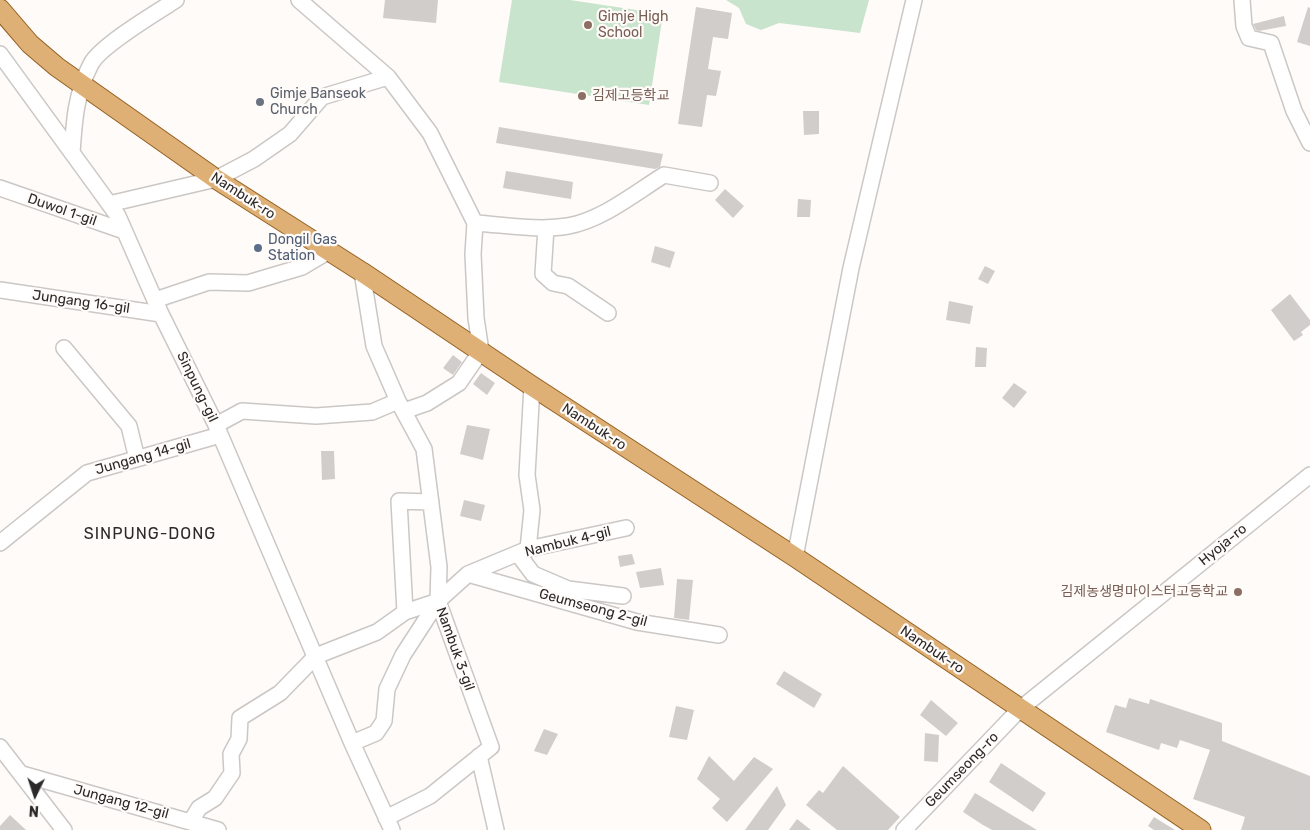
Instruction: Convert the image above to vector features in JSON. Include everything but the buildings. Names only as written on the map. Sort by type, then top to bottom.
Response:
[{"type":"main road","name":"Nambuk-ro","points":[[0,9],[30,44],[82,86],[216,179],[362,272],[532,386],[795,557],[1201,830]]},
{"type":"street","points":[[72,153],[75,107],[92,62],[122,35],[176,0]]},
{"type":"street","points":[[218,430],[242,411],[316,416],[372,412],[427,403],[459,383],[481,351],[476,318],[475,223],[430,133],[388,77],[299,0]]},
{"type":"street","points":[[795,557],[851,268],[914,0]]},
{"type":"street","points":[[1242,0],[1244,26],[1249,38],[1271,43],[1294,111],[1310,143]]},
{"type":"street","name":"Sinpung-gil","points":[[0,54],[109,204],[124,231],[161,314],[218,430],[352,743],[389,824],[430,796],[479,756]]},
{"type":"street","points":[[109,204],[216,179],[254,159],[290,134],[322,97],[388,77]]},
{"type":"street","points":[[475,223],[546,228],[570,225],[593,218],[664,175],[710,183]]},
{"type":"street","name":"Duwol 1-gil","points":[[0,188],[124,231]]},
{"type":"street","points":[[546,228],[543,274],[554,283],[568,286],[608,313]]},
{"type":"street","points":[[155,300],[208,282],[248,283],[302,267],[329,251]]},
{"type":"street","name":"Nambuk 3-gil","points":[[362,272],[374,346],[401,406],[424,449],[439,567],[438,601],[491,748],[479,756]]},
{"type":"street","name":"Jungang 16-gil","points":[[0,290],[161,314]]},
{"type":"street","points":[[64,348],[129,426],[137,459]]},
{"type":"street","points":[[532,386],[527,474],[532,510],[523,551],[533,574],[568,589],[623,596]]},
{"type":"street","name":"Jungang 14-gil","points":[[0,543],[87,472],[137,459],[218,430]]},
{"type":"street","name":"Hyoja-ro","points":[[1020,709],[1310,475]]},
{"type":"street","points":[[405,612],[399,501],[431,502]]},
{"type":"street","name":"Nambuk 4-gil","points":[[316,656],[377,632],[405,612],[438,601],[468,574],[523,551],[626,528]]},
{"type":"street","name":"Geumseong 2-gil","points":[[468,574],[637,622],[719,635]]},
{"type":"street","points":[[352,743],[376,733],[384,721],[387,688],[403,655],[438,601]]},
{"type":"street","points":[[191,821],[199,808],[215,798],[232,773],[231,754],[239,740],[240,718],[280,693],[316,656]]},
{"type":"street","name":"Geumseong-ro","points":[[904,830],[1020,709]]},
{"type":"street","points":[[0,747],[64,830]]},
{"type":"street","points":[[479,756],[496,830]]},
{"type":"street","name":"Jungang 12-gil","points":[[22,774],[218,830]]},
{"type":"green space","points":[[512,0],[570,0],[663,14],[649,105],[499,82]]},
{"type":"green space","points":[[726,0],[869,0],[860,33],[779,23],[761,30],[746,24],[739,8]]},
{"type":"place","name":"Gimje High School","points":[[588,25]]},
{"type":"place","name":"김제고등학교","points":[[582,96]]},
{"type":"place","name":"Gimje Banseok Church","points":[[260,102]]},
{"type":"place","name":"Dongil Gas Station","points":[[258,248]]},
{"type":"place","name":"김제농생명마이스터고등학교","points":[[1238,592]]},
{"type":"district","name":"SINPUNG-DONG","points":[[150,534]]}]
